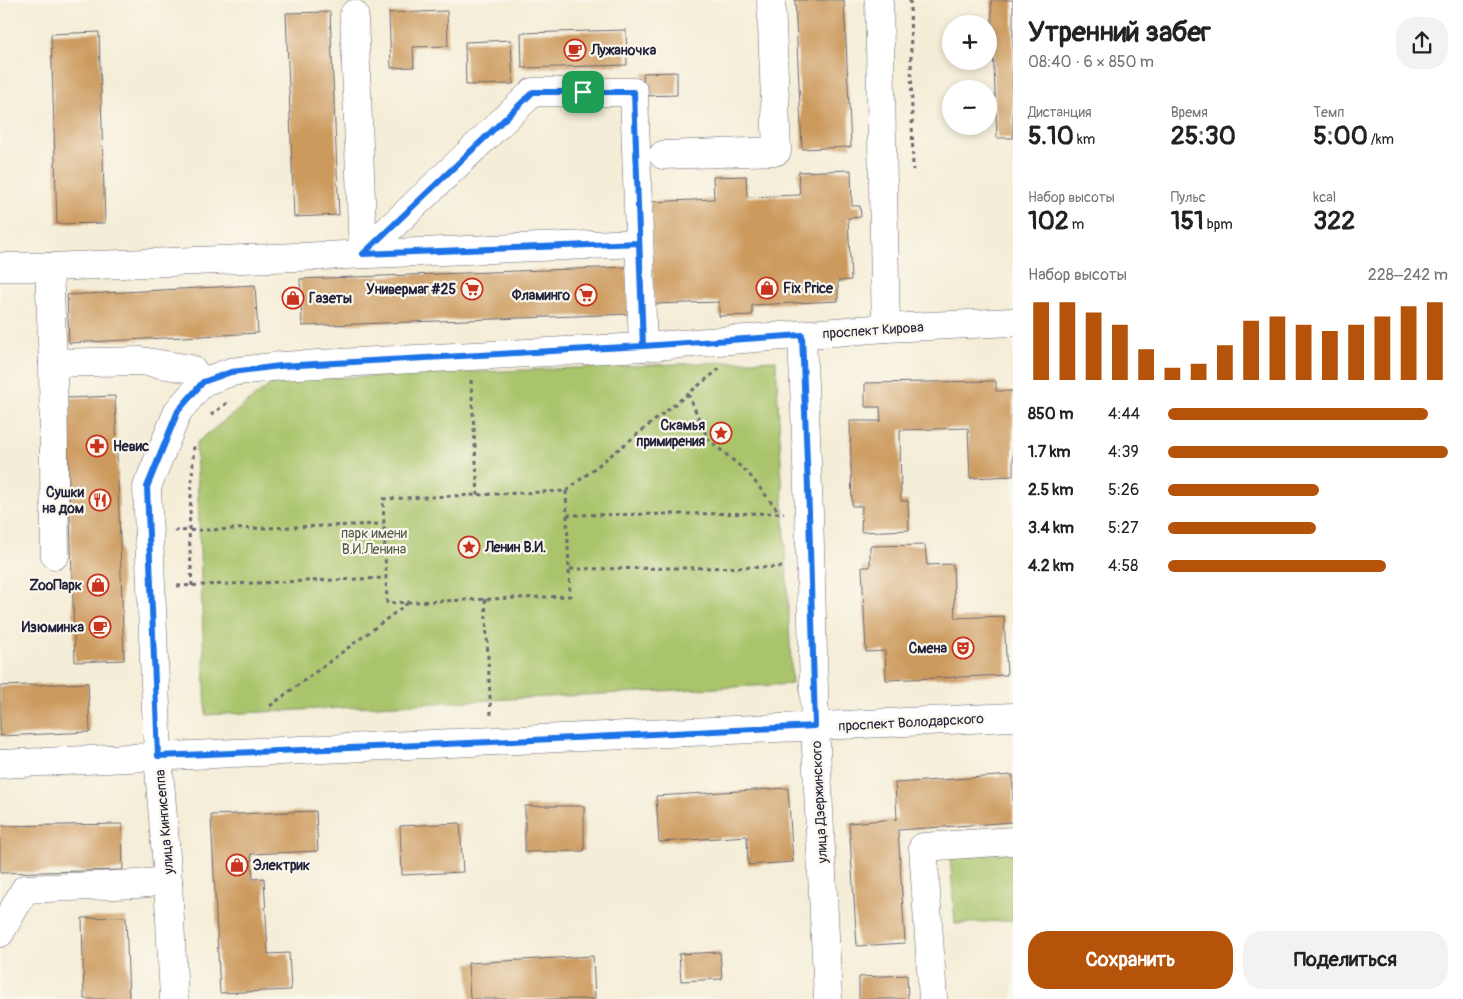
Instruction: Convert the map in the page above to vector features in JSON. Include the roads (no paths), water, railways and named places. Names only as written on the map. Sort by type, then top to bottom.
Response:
[{"type":"street","points":[[663,155],[777,150],[771,0]]},
{"type":"street","points":[[879,0],[886,328]]},
{"type":"street","points":[[354,14],[363,254]]},
{"type":"street","points":[[363,254],[533,92],[634,92],[643,346]]},
{"type":"street","points":[[0,267],[49,267],[639,243]]},
{"type":"street","points":[[49,267],[53,363],[55,555]]},
{"type":"street","name":"проспект Кирова","points":[[178,411],[203,382],[231,372],[280,366],[470,357],[886,328],[1013,322]]},
{"type":"street","name":"улица Дзержинского","points":[[802,335],[815,726],[828,999]]},
{"type":"street","points":[[53,363],[141,361],[191,370],[203,382]]},
{"type":"street","name":"улица Кингисеппа","points":[[174,999],[168,881],[158,756],[147,487],[178,411]]},
{"type":"street","name":"проспект Володарского","points":[[0,764],[1013,717]]},
{"type":"street","points":[[933,999],[923,847],[1013,841]]},
{"type":"street","points":[[0,933],[24,889],[168,881]]},
{"type":"place","name":"Лужаночка","points":[[575,50]]},
{"type":"place","name":"Fix Price","points":[[767,288]]},
{"type":"place","name":"Универмаг #25","points":[[472,289]]},
{"type":"place","name":"Фламинго","points":[[586,295]]},
{"type":"place","name":"Газеты","points":[[293,298]]},
{"type":"place","name":"Скамья примирения","points":[[721,433]]},
{"type":"place","name":"Невис","points":[[97,446]]},
{"type":"place","name":"Сушки на дом","points":[[100,500]]},
{"type":"place","name":"Ленин В.И.","points":[[469,547]]},
{"type":"place","name":"ZooПарк","points":[[98,585]]},
{"type":"place","name":"Изюминка","points":[[100,627]]},
{"type":"place","name":"Смена","points":[[963,648]]},
{"type":"place","name":"Электрик","points":[[237,865]]},
{"type":"park label","name":"парк имени В.И.Ленина","points":[[374,542]]}]
